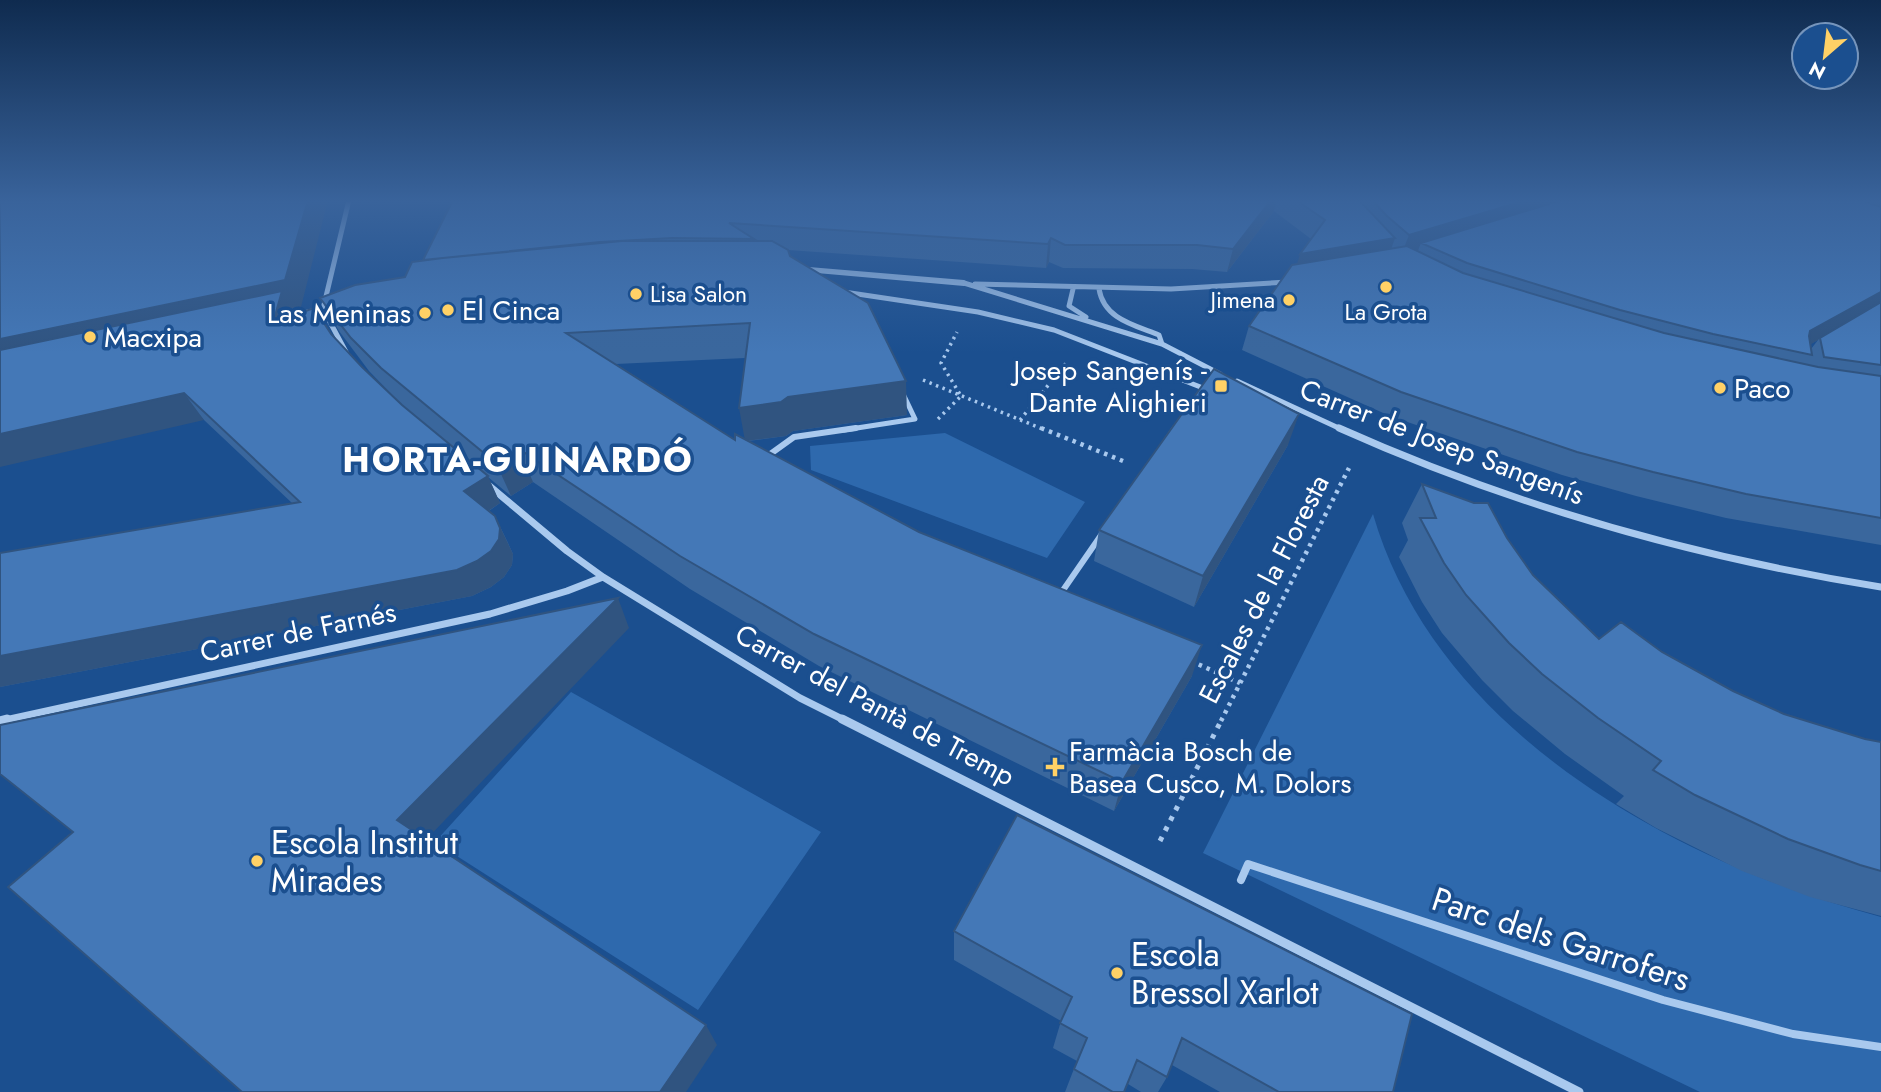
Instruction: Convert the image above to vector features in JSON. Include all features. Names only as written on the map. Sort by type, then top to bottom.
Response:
[{"type":"street","points":[[337,251],[323,309],[349,358]]},
{"type":"street","points":[[780,268],[1073,289],[1204,289],[1299,281]]},
{"type":"street","name":"Carrer de Josep Sangenís","points":[[964,283],[1162,344],[1208,369],[1353,435],[1492,490],[1613,529],[1823,578],[1881,587]]},
{"type":"street","points":[[797,285],[978,312],[1054,330],[1203,388],[1048,612],[922,559],[751,468],[794,437],[915,419],[891,367],[874,333],[797,285]]},
{"type":"street","name":"Carrer de Josep Sangenís","points":[[1073,289],[1069,306],[1094,323]]},
{"type":"street","name":"Carrer de Josep Sangenís","points":[[1098,289],[1099,302],[1109,314],[1159,335],[1162,344]]},
{"type":"street","points":[[285,317],[354,302]]},
{"type":"street","name":"Carrer del Pantà de Tremp","points":[[482,480],[567,551],[603,577],[800,698],[1579,1092]]},
{"type":"street","name":"Carrer de Farnés","points":[[0,721],[490,614],[567,591],[603,577]]},
{"type":"street","name":"Parc dels Garrofers","points":[[1241,880],[1248,864],[1668,1003],[1755,1026],[1842,1043],[1881,1047]]},
{"type":"path","points":[[1020,420],[1070,358]]},
{"type":"path","points":[[891,367],[1126,463]]},
{"type":"path","name":"Escales de la Floresta","points":[[1160,841],[1349,468]]},
{"type":"path","points":[[1178,656],[1240,682]]},
{"type":"shaded area","points":[[945,433],[1085,502],[1047,558],[811,470],[810,446]]},
{"type":"shaded area","points":[[1373,514],[1405,592],[1450,661],[1507,723],[1574,777],[1647,823],[1724,862],[1803,893],[1881,917],[1881,1092],[1700,1092],[1203,853]]},
{"type":"shaded area","points":[[571,692],[821,832],[698,1010],[435,842]]},
{"type":"building","points":[[0,251],[293,251],[285,280],[0,339]]},
{"type":"building","points":[[428,251],[512,251],[423,260]]},
{"type":"building","points":[[517,251],[788,251],[790,256],[868,303],[906,381],[788,397],[781,402],[739,408],[750,323],[566,333],[735,440],[735,434],[919,532],[1202,645],[1122,782],[814,634],[680,556],[519,449],[496,463],[381,368],[351,338],[320,298],[355,285],[405,277],[412,262]]},
{"type":"building","points":[[1377,251],[1417,251],[1463,273],[1664,333],[1818,367],[1881,376],[1881,518],[1746,494],[1577,452],[1401,392],[1249,326],[1292,265]]},
{"type":"building","points":[[1439,251],[1881,251],[1881,292],[1810,331],[1812,355],[1713,334],[1620,310],[1467,263]]},
{"type":"building","points":[[282,291],[273,323],[314,308],[331,334],[362,367],[402,405],[488,476],[464,491],[495,516],[500,528],[499,539],[491,551],[457,570],[0,656],[0,553],[300,502],[184,393],[0,434],[0,350]]},
{"type":"building","points":[[1881,302],[1881,365],[1824,357],[1820,338]]},
{"type":"building","points":[[1214,369],[1299,414],[1203,576],[1099,530]]},
{"type":"building","points":[[1422,484],[1474,503],[1488,503],[1507,538],[1533,575],[1599,639],[1621,622],[1662,652],[1733,691],[1784,714],[1881,742],[1881,871],[1788,839],[1695,795],[1653,770],[1661,761],[1598,718],[1542,674],[1509,643],[1466,595],[1444,563],[1420,518],[1436,518]]},
{"type":"building","name":"Escola Institut Mirades","points":[[618,598],[397,820],[706,1025],[660,1092],[242,1092],[8,887],[73,832],[0,774],[0,725]]},
{"type":"building","name":"Escola Bressol Xarlot","points":[[1017,815],[1412,1014],[1393,1092],[1279,1092],[1182,1038],[1167,1077],[1137,1060],[1124,1092],[1113,1092],[1074,1069],[1087,1038],[1060,1023],[1072,997],[954,931]]},
{"type":"place","name":"La Grota","points":[[1386,287]]},
{"type":"place","name":"Lisa Salon","points":[[636,294]]},
{"type":"place","name":"Jimena","points":[[1289,300]]},
{"type":"place","name":"El Cinca","points":[[448,310]]},
{"type":"place","name":"Las Meninas","points":[[425,313]]},
{"type":"place","name":"Macxipa","points":[[90,337]]},
{"type":"place","name":"Josep Sangenís - Dante Alighieri","points":[[1221,386]]},
{"type":"place","name":"Paco","points":[[1720,388]]},
{"type":"place","name":"Farmàcia Bosch de Basea Cusco, M. Dolors","points":[[1055,767]]},
{"type":"place","name":"Escola Institut Mirades","points":[[257,861]]},
{"type":"place","name":"Escola Bressol Xarlot","points":[[1117,973]]},
{"type":"district","name":"HORTA-GUINARDÓ","points":[[518,460]]}]
